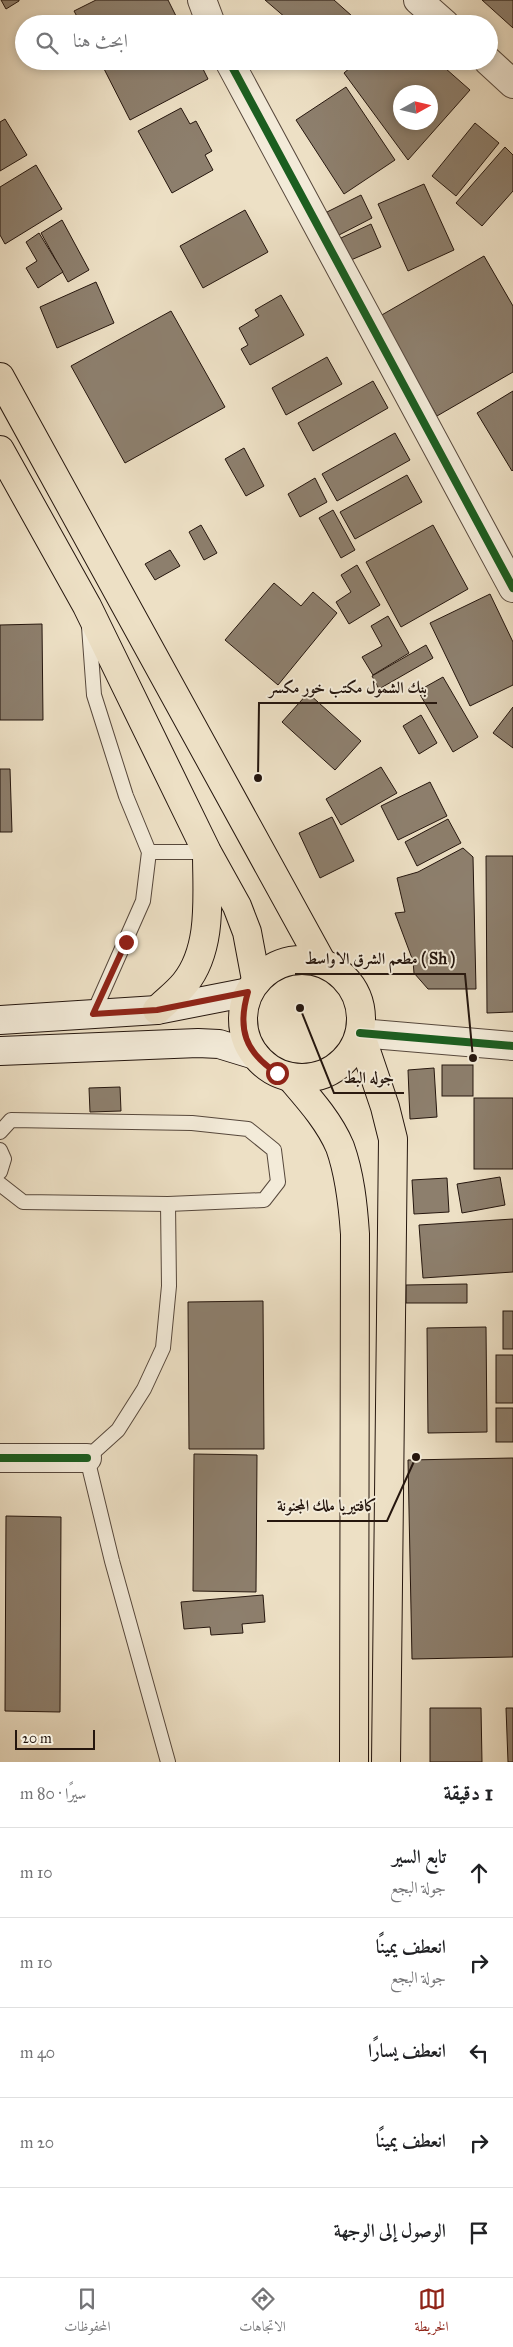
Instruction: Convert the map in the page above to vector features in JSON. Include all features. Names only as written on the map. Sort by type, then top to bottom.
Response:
[{"type":"main road","points":[[0,377],[320,962]]},
{"type":"main road","points":[[0,450],[87,606],[207,852],[237,906],[247,932],[252,986]]},
{"type":"main road","points":[[157,1010],[185,983],[199,957],[207,917],[207,852]]},
{"type":"main road","points":[[303,959],[320,962],[336,970],[349,982],[358,998],[361,1015],[360,1034],[346,1059],[334,1069],[321,1076],[291,1078],[277,1073],[255,1055],[246,1041],[243,1025],[244,1008],[252,986],[269,968],[286,961],[303,959]]},
{"type":"main road","points":[[360,1034],[385,1107],[393,1140],[386,1762]]},
{"type":"main road","points":[[291,1078],[318,1109],[339,1146],[351,1189],[353,1207],[355,1234],[354,1762]]},
{"type":"street","points":[[202,0],[208,15]]},
{"type":"street","points":[[418,0],[435,15]]},
{"type":"street","points":[[234,70],[513,588]]},
{"type":"street","points":[[498,70],[513,84]]},
{"type":"street","points":[[0,1020],[157,1010],[252,986]]},
{"type":"street","points":[[360,1034],[513,1046]]},
{"type":"street","points":[[0,1051],[198,1043],[219,1044],[255,1055]]},
{"type":"street","points":[[0,1458],[87,1458]]},
{"type":"lane","points":[[87,606],[94,695],[126,796],[148,852],[142,901],[93,1014]]},
{"type":"lane","points":[[148,852],[207,852]]},
{"type":"lane","points":[[0,1132],[11,1120],[192,1123],[248,1129],[274,1150],[278,1182],[264,1200],[168,1204],[22,1202],[0,1184]]},
{"type":"lane","points":[[0,1150],[4,1159],[0,1172]]},
{"type":"lane","points":[[168,1204],[169,1286],[163,1348],[144,1390],[118,1430],[87,1458],[112,1561],[168,1762]]},
{"type":"building","points":[[1,0],[19,0],[19,1],[6,9]]},
{"type":"building","points":[[96,0],[168,0],[176,15],[76,15],[74,11]]},
{"type":"building","points":[[265,0],[334,0],[351,15],[282,15]]},
{"type":"building","points":[[482,0],[513,0],[513,28]]},
{"type":"building","points":[[105,70],[204,70],[208,79],[130,120]]},
{"type":"building","points":[[348,70],[447,70],[470,90],[438,126],[438,85],[393,85],[393,130],[435,130],[408,160],[344,73]]},
{"type":"building","points":[[346,87],[395,160],[344,194],[296,120]]},
{"type":"building","points":[[181,108],[190,124],[196,121],[212,151],[205,155],[213,170],[172,193],[138,131]]},
{"type":"building","points":[[5,119],[27,155],[0,171],[0,122]]},
{"type":"building","points":[[475,123],[499,143],[456,196],[432,176]]},
{"type":"building","points":[[505,147],[513,155],[513,191],[482,226],[456,203]]},
{"type":"building","points":[[36,165],[62,209],[5,244],[0,235],[0,187]]},
{"type":"building","points":[[424,184],[454,250],[408,271],[378,204]]},
{"type":"building","points":[[361,195],[372,218],[339,235],[327,212]]},
{"type":"building","points":[[245,210],[268,252],[203,288],[180,246]]},
{"type":"building","points":[[62,220],[89,270],[68,282],[41,233]]},
{"type":"building","points":[[371,224],[381,247],[351,260],[341,238]]},
{"type":"building","points":[[39,233],[63,272],[38,288],[26,268],[37,261],[26,242]]},
{"type":"building","points":[[484,256],[513,306],[513,372],[437,416],[380,316]]},
{"type":"building","points":[[96,282],[114,323],[57,348],[40,307]]},
{"type":"building","points":[[281,295],[304,335],[250,365],[241,349],[248,345],[239,328],[259,316],[255,310]]},
{"type":"building","points":[[171,311],[225,407],[125,463],[71,366]]},
{"type":"building","points":[[327,357],[342,384],[286,415],[272,388]]},
{"type":"building","points":[[373,381],[388,408],[313,451],[298,423]]},
{"type":"building","points":[[513,391],[513,470],[512,471],[477,413]]},
{"type":"building","points":[[395,433],[410,460],[337,501],[322,474]]},
{"type":"building","points":[[244,448],[264,486],[246,496],[225,459]]},
{"type":"building","points":[[407,475],[422,502],[355,539],[340,512]]},
{"type":"building","points":[[315,478],[327,502],[300,517],[288,494]]},
{"type":"building","points":[[333,510],[355,550],[341,558],[319,518]]},
{"type":"building","points":[[201,525],[217,553],[204,560],[189,532]]},
{"type":"building","points":[[433,525],[468,589],[401,627],[366,562]]},
{"type":"building","points":[[170,550],[180,566],[155,580],[145,564]]},
{"type":"building","points":[[357,565],[380,605],[349,624],[336,602],[351,592],[341,575]]},
{"type":"building","points":[[274,583],[301,606],[313,592],[337,613],[278,685],[225,640]]},
{"type":"building","points":[[490,594],[513,642],[513,685],[470,706],[430,623]]},
{"type":"building","points":[[388,616],[409,653],[373,675],[362,657],[382,646],[371,626]]},
{"type":"building","points":[[42,624],[43,720],[0,720],[0,625]]},
{"type":"building","points":[[426,645],[433,658],[379,689],[372,676]]},
{"type":"building","points":[[443,677],[478,737],[453,752],[418,691]]},
{"type":"building","points":[[308,693],[361,741],[335,770],[282,722]]},
{"type":"building","points":[[513,707],[513,748],[493,733]]},
{"type":"building","points":[[421,715],[437,743],[419,754],[403,726]]},
{"type":"building","points":[[381,767],[397,793],[341,825],[326,799]]},
{"type":"building","points":[[0,769],[10,769],[12,832],[0,832]]},
{"type":"building","points":[[430,782],[447,816],[398,840],[381,806]]},
{"type":"building","points":[[332,817],[354,861],[320,878],[299,833]]},
{"type":"building","points":[[448,819],[461,843],[417,866],[405,842]]},
{"type":"building","points":[[463,848],[473,857],[476,989],[428,989],[414,973],[413,961],[395,913],[405,912],[397,878],[418,872]]},
{"type":"building","points":[[486,856],[513,856],[513,1012],[487,1013]]},
{"type":"building","points":[[442,1065],[473,1065],[473,1096],[442,1096]]},
{"type":"building","points":[[434,1068],[437,1117],[410,1119],[408,1070]]},
{"type":"building","points":[[120,1087],[121,1111],[90,1112],[89,1088]]},
{"type":"building","points":[[474,1098],[513,1098],[513,1169],[474,1169]]},
{"type":"building","points":[[500,1177],[505,1205],[462,1213],[457,1184]]},
{"type":"building","points":[[447,1178],[449,1212],[414,1214],[412,1180]]},
{"type":"building","points":[[513,1219],[513,1272],[423,1278],[419,1225]]},
{"type":"building","points":[[467,1284],[467,1303],[406,1303],[406,1285]]},
{"type":"building","points":[[263,1301],[264,1449],[189,1449],[188,1302]]},
{"type":"building","points":[[503,1311],[513,1311],[513,1349],[503,1349]]},
{"type":"building","points":[[486,1327],[487,1432],[428,1433],[427,1328]]},
{"type":"building","points":[[496,1355],[513,1355],[513,1403],[496,1403]]},
{"type":"building","points":[[496,1408],[513,1408],[513,1442],[496,1442]]},
{"type":"building","points":[[194,1454],[257,1455],[256,1592],[193,1591]]},
{"type":"building","points":[[513,1458],[513,1657],[412,1659],[408,1460]]},
{"type":"building","points":[[6,1516],[61,1517],[60,1712],[5,1711]]},
{"type":"building","points":[[263,1595],[265,1622],[242,1624],[243,1633],[211,1635],[210,1627],[184,1629],[181,1602]]},
{"type":"building","points":[[430,1708],[481,1708],[482,1762],[430,1762]]},
{"type":"building","points":[[506,1708],[513,1708],[513,1762],[508,1762]]},
{"type":"cycle path","points":[[234,70],[513,588]]},
{"type":"cycle path","points":[[360,1033],[513,1046]]},
{"type":"cycle path","points":[[0,1458],[87,1458]]},
{"type":"place","name":"بنك الشمول مكتب خور مكسر","points":[[258,778]]},
{"type":"place","name":"جوله البط","points":[[300,1008]]},
{"type":"place","name":"مطعم الشرق الاواسط ( Sh )","points":[[473,1058]]},
{"type":"place","name":"كافتيريا ملك المجنونة","points":[[416,1457]]},
{"type":"route","points":[[126,942],[93,1014],[157,1010],[248,992],[244,1008],[243,1025],[246,1041],[265,1066],[277,1073]]}]
